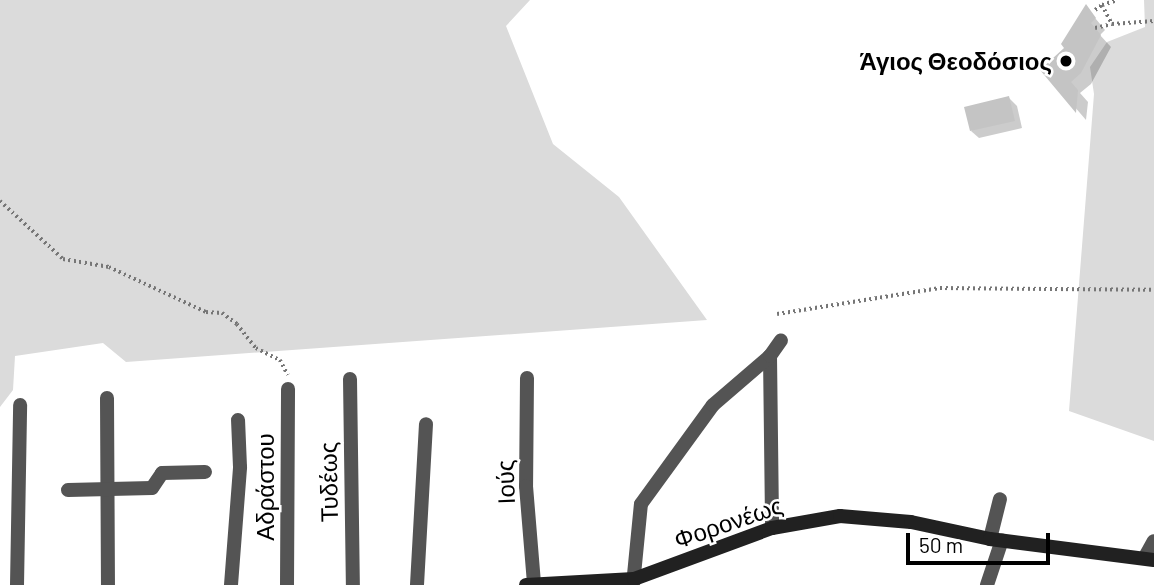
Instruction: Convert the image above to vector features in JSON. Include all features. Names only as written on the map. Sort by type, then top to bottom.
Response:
[{"type":"street","points":[[634,582],[641,504],[713,405],[770,356],[781,340]]},
{"type":"street","points":[[770,356],[772,528]]},
{"type":"street","name":"Ιούς","points":[[527,378],[526,486],[530,584]]},
{"type":"street","name":"Τυδέως","points":[[350,379],[353,585]]},
{"type":"street","name":"Αδράστου","points":[[287,585],[288,389]]},
{"type":"street","points":[[107,398],[108,585]]},
{"type":"street","points":[[17,585],[20,405]]},
{"type":"street","points":[[231,585],[240,467],[238,420]]},
{"type":"street","points":[[416,585],[426,424]]},
{"type":"street","points":[[68,490],[152,488],[162,473],[205,472]]},
{"type":"street","points":[[987,585],[996,540],[1000,499]]},
{"type":"street","name":"Φορονέως","points":[[530,584],[634,582],[772,528],[841,516],[911,522],[996,540],[1149,558]]},
{"type":"street","points":[[1149,558],[1154,541]]},
{"type":"path","points":[[1095,9],[1117,0]]},
{"type":"path","points":[[1102,5],[1112,24]]},
{"type":"path","points":[[1095,28],[1154,21]]},
{"type":"path","points":[[0,201],[63,259],[109,267],[206,312],[222,313],[237,324],[256,348],[289,369]]},
{"type":"path","points":[[777,314],[940,288],[1154,290]]},
{"type":"shaded area","points":[[0,0],[530,0],[506,26],[553,144],[619,197],[707,320],[126,362],[103,343],[15,356],[13,390],[0,407]]},
{"type":"shaded area","points":[[1144,0],[1154,0],[1154,441],[1069,411],[1094,94],[1090,67],[1107,42],[1145,27]]},
{"type":"building","points":[[1086,4],[1096,18],[1091,23],[1101,35],[1081,73],[1071,82],[1078,90],[1076,113],[1040,70],[1064,48],[1061,44]]},
{"type":"building","points":[[1009,96],[1015,121],[970,131],[964,107]]},
{"type":"place","name":"Άγιος Θεοδόσιος","points":[[1066,61]]}]
